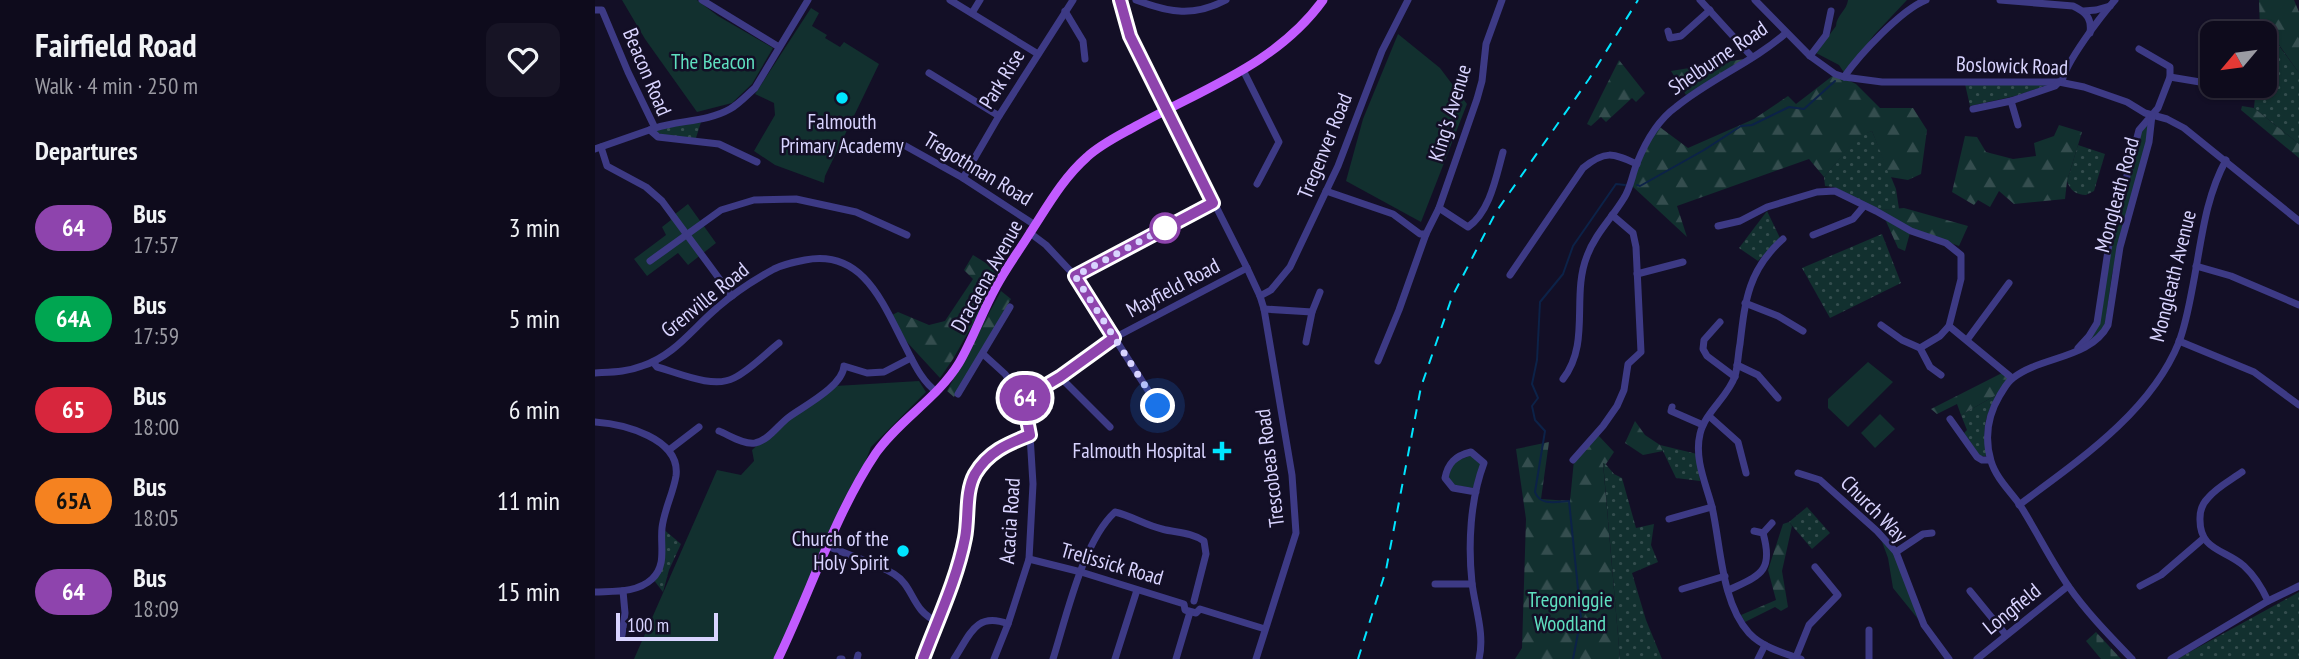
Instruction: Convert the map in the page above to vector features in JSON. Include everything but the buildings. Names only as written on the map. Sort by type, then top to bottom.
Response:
[{"type":"main road","name":"Dracaena Avenue","points":[[778,659],[828,546],[877,452],[936,392],[960,362],[996,287],[1069,175],[1090,154],[1167,108],[1243,70],[1287,40],[1323,0]]},
{"type":"street","points":[[950,0],[1038,54]]},
{"type":"street","points":[[972,13],[980,0]]},
{"type":"street","name":"Park Rise","points":[[963,178],[1073,0]]},
{"type":"street","name":"Trescobeas Road","points":[[1120,0],[1130,36],[1247,268],[1264,309],[1293,475],[1297,519],[1296,533],[1256,659]]},
{"type":"street","points":[[1136,0],[1171,12],[1198,12],[1226,0]]},
{"type":"street","name":"Tregenver Road","points":[[1260,296],[1271,290],[1290,267],[1326,191],[1382,51],[1408,0]]},
{"type":"street","name":"King's Avenue","points":[[1378,362],[1426,234],[1439,208],[1477,99],[1486,44],[1502,0]]},
{"type":"street","points":[[1700,0],[1752,57]]},
{"type":"street","name":"Boslowick Road","points":[[1755,0],[1810,56],[1835,74],[1844,77],[1882,82],[2060,82],[2127,102],[2152,115],[2167,118],[2184,128],[2299,221]]},
{"type":"street","points":[[1844,77],[1874,42],[1918,2],[1926,0]]},
{"type":"street","points":[[2000,0],[2051,3],[2084,10],[2096,10],[2113,3]]},
{"type":"street","points":[[757,162],[719,144],[658,137],[653,129],[702,119],[730,109],[755,88],[805,1]]},
{"type":"street","points":[[705,2],[779,47]]},
{"type":"street","points":[[1973,109],[2011,101],[2055,86],[2113,3]]},
{"type":"street","name":"Beacon Road","points":[[598,10],[653,129],[598,148]]},
{"type":"street","points":[[1668,31],[1670,38],[1681,36],[1710,10]]},
{"type":"street","points":[[2084,10],[2089,17],[2090,33]]},
{"type":"street","points":[[1065,11],[1083,41],[1085,59]]},
{"type":"street","points":[[1810,56],[1826,35],[1831,12]]},
{"type":"street","name":"Shelburne Road","points":[[1563,379],[1577,354],[1580,282],[1586,258],[1594,239],[1631,185],[1637,164],[1657,125],[1673,108],[1702,87],[1786,33]]},
{"type":"street","points":[[2139,49],[2170,67],[2170,78],[2158,108],[2152,115]]},
{"type":"street","points":[[1243,70],[1279,142],[1258,184]]},
{"type":"street","points":[[929,73],[999,116]]},
{"type":"street","points":[[2170,78],[2200,83]]},
{"type":"street","points":[[2011,101],[2018,125]]},
{"type":"street","name":"Mongleath Road","points":[[2013,378],[2094,342],[2102,336],[2108,325],[2120,247],[2149,142],[2152,115]]},
{"type":"street","name":"Mongleath Road","points":[[2075,350],[2097,323],[2103,275],[2120,197],[2139,130],[2152,115]]},
{"type":"street","name":"Tregothnan Road","points":[[902,144],[963,178],[1033,229],[1075,276],[1158,406]]},
{"type":"street","points":[[598,148],[607,166],[646,187],[662,201],[732,296]]},
{"type":"street","points":[[1439,208],[1468,227],[1475,222],[1490,196],[1503,152]]},
{"type":"street","points":[[1510,275],[1583,168],[1607,154],[1616,154],[1637,164]]},
{"type":"street","name":"Mongleath Avenue","points":[[2019,505],[2116,429],[2151,390],[2165,369],[2179,341],[2204,220],[2225,160]]},
{"type":"street","points":[[1326,191],[1393,214],[1420,234],[1426,234]]},
{"type":"street","points":[[1718,226],[1740,221],[1767,207],[1817,192],[1835,191],[1911,231],[1946,243],[1961,255],[1961,279],[1949,326],[1940,336],[1920,348]]},
{"type":"street","points":[[650,261],[721,210],[754,200],[796,199],[856,212],[907,234]]},
{"type":"street","points":[[1075,276],[1213,203]]},
{"type":"street","points":[[1813,235],[1853,219],[1864,206]]},
{"type":"street","points":[[1573,460],[1617,406],[1624,390],[1630,361],[1641,352],[1633,233],[1612,215]]},
{"type":"street","points":[[1783,239],[1758,266],[1745,303],[1735,377],[1703,425],[1699,436],[1699,450],[1724,576],[1738,617],[1750,634],[1765,645],[1798,658],[1809,625],[1838,595],[1815,567]]},
{"type":"street","name":"Grenville Road","points":[[595,373],[617,372],[653,362],[680,344],[732,296],[758,278],[792,262],[812,259],[839,260],[855,268],[863,276],[886,310],[924,381],[936,392]]},
{"type":"street","points":[[1637,274],[1683,262]]},
{"type":"street","points":[[2196,266],[2231,275],[2299,305]]},
{"type":"street","name":"Mayfield Road","points":[[1023,399],[1060,377],[1114,338],[1247,268]]},
{"type":"street","points":[[1967,340],[2008,284]]},
{"type":"street","points":[[1306,342],[1312,312],[1320,292]]},
{"type":"street","points":[[1745,303],[1778,316],[1803,331]]},
{"type":"street","points":[[958,394],[1010,306]]},
{"type":"street","points":[[1264,309],[1312,312]]},
{"type":"street","points":[[1720,321],[1704,341],[1703,349],[1707,356],[1735,377]]},
{"type":"street","points":[[1881,325],[1902,340],[1920,348],[1930,368],[1941,375]]},
{"type":"street","points":[[1949,326],[2013,378],[1994,406],[1987,422],[1990,460],[2068,586],[2088,612],[2133,659]]},
{"type":"street","points":[[2179,341],[2254,372],[2299,405]]},
{"type":"street","points":[[653,362],[657,367],[720,382],[734,378],[779,343]]},
{"type":"street","name":"Acacia Road","points":[[983,354],[1005,374],[1023,399],[1030,435],[1033,484],[1029,559],[994,659]]},
{"type":"street","points":[[719,431],[751,444],[762,441],[789,417],[822,396],[843,372],[844,366],[867,373],[884,372],[911,358]]},
{"type":"street","points":[[1737,365],[1758,375],[1778,398]]},
{"type":"street","points":[[1060,377],[1110,427]]},
{"type":"street","points":[[1672,407],[1671,411],[1703,425]]},
{"type":"street","points":[[1709,416],[1738,442],[1747,473]]},
{"type":"street","points":[[1950,419],[1977,457],[1990,460]]},
{"type":"street","points":[[595,422],[616,424],[665,445],[675,465],[676,475],[663,520],[661,565],[657,573],[646,584],[623,591],[595,592]]},
{"type":"street","points":[[669,450],[699,427]]},
{"type":"street","points":[[923,659],[957,568],[965,537],[970,486],[975,474],[989,456],[1008,443],[1030,435]]},
{"type":"street","points":[[1476,492],[1453,488],[1445,478],[1447,465],[1471,452],[1484,463],[1476,492],[1470,552],[1472,584],[1482,641],[1479,659]]},
{"type":"street","name":"Church Way","points":[[1798,472],[1820,480],[1877,531],[1896,552],[1924,625],[1949,659]]},
{"type":"street","points":[[2242,472],[2203,503],[2200,527],[2204,538],[2214,549],[2237,560],[2256,578],[2268,601]]},
{"type":"street","points":[[1668,519],[1712,507]]},
{"type":"street","points":[[1053,659],[1081,572],[1099,530],[1115,512],[1136,517],[1159,528],[1195,535],[1204,541],[1206,554],[1194,601],[1199,603],[1201,609]]},
{"type":"street","points":[[1763,533],[1772,523]]},
{"type":"street","points":[[1754,531],[1763,533]]},
{"type":"street","points":[[1728,590],[1759,576],[1767,565],[1768,550],[1763,533]]},
{"type":"street","points":[[1896,552],[1923,534],[1932,533]]},
{"type":"street","points":[[2140,586],[2161,575],[2204,538]]},
{"type":"street","points":[[828,546],[896,575],[920,610],[937,621]]},
{"type":"street","name":"Trelissick Road","points":[[1029,559],[1184,604]]},
{"type":"street","points":[[1682,589],[1724,576]]},
{"type":"street","points":[[1435,584],[1472,584]]},
{"type":"street","name":"Longfield","points":[[1977,659],[2068,586]]},
{"type":"street","points":[[2171,659],[2268,601],[2299,586]]},
{"type":"street","points":[[1115,659],[1137,590]]},
{"type":"street","points":[[622,635],[625,613],[623,591]]},
{"type":"street","points":[[1970,592],[2006,635]]},
{"type":"street","name":"Trelissick Road","points":[[1184,604],[1188,600],[1194,601]]},
{"type":"street","name":"Trelissick Road","points":[[1184,604],[1185,610],[1190,611]]},
{"type":"street","points":[[1201,609],[1265,629]]},
{"type":"street","points":[[1176,659],[1190,611],[1196,613],[1201,609]]},
{"type":"street","points":[[954,659],[971,632],[983,621],[992,619],[1008,624]]},
{"type":"street","points":[[1869,629],[1869,659]]},
{"type":"street","points":[[1758,659],[1765,645]]},
{"type":"green space","name":"The Beacon","points":[[622,0],[697,0],[718,16],[773,48],[752,84],[732,103],[697,112],[645,39]]},
{"type":"green space","points":[[1848,0],[1907,0],[1874,35],[1845,74],[1839,65],[1816,53],[1836,26]]},
{"type":"green space","points":[[2259,0],[2294,0],[2299,12],[2299,73],[2277,42],[2277,21],[2260,21]]},
{"type":"green space","points":[[811,8],[819,13],[812,26],[827,35],[825,38],[840,47],[844,42],[879,64],[824,183],[775,165],[754,151],[775,115],[774,103],[755,94]]},
{"type":"green space","points":[[1398,34],[1440,68],[1467,104],[1421,222],[1346,181],[1363,119]]},
{"type":"green space","points":[[2277,43],[2299,73],[2299,144],[2254,108],[2255,98],[2277,98]]},
{"type":"green space","points":[[1744,59],[1686,95],[1671,71]]},
{"type":"green space","points":[[1619,60],[1645,93],[1636,102],[1632,98],[1606,122],[1601,117],[1591,126],[1587,124]]},
{"type":"green space","points":[[1835,74],[1856,84],[1880,108],[1913,108],[1927,130],[1921,174],[1908,180],[1890,177],[1872,131],[1859,136],[1824,177],[1809,159],[1677,206],[1687,237],[1631,185],[1637,164],[1657,125],[1688,148],[1754,119],[1788,96],[1796,104]]},
{"type":"green space","points":[[2054,83],[2015,96],[1970,106],[1965,84]]},
{"type":"green space","points":[[2242,106],[2254,108],[2299,144],[2299,158],[2241,110]]},
{"type":"green space","points":[[702,119],[695,141],[669,137],[650,130]]},
{"type":"green space","points":[[2150,120],[2150,130],[2112,274],[2105,324],[2101,334],[2087,343],[2099,323],[2110,253],[2142,130]]},
{"type":"green space","points":[[2059,125],[2082,132],[2067,181],[2065,199],[2014,204],[1999,191],[1990,207],[1978,200],[1974,205],[1952,192],[1965,136],[1977,137],[1986,152],[2013,159],[2036,156],[2034,143],[2054,136]]},
{"type":"green space","points":[[1872,131],[1896,189],[1899,209],[1881,210],[1834,187],[1825,186],[1824,177],[1859,135]]},
{"type":"green space","points":[[2078,145],[2105,154],[2094,191],[2086,195],[2074,191],[2067,181]]},
{"type":"green space","points":[[688,204],[716,243],[688,265],[678,253],[647,276],[634,259],[666,235],[662,227]]},
{"type":"green space","points":[[1904,208],[1968,226],[1959,246],[1911,229],[1905,251],[1898,248],[1881,210]]},
{"type":"green space","points":[[1767,211],[1780,238],[1758,261],[1739,248]]},
{"type":"green space","points":[[1882,234],[1901,283],[1830,318],[1802,268]]},
{"type":"green space","points":[[973,255],[1002,273],[940,378],[906,341],[892,315],[898,312],[929,325],[945,321],[973,279],[964,270]]},
{"type":"green space","points":[[1001,291],[1011,299],[954,397],[947,391]]},
{"type":"green space","points":[[1868,362],[1893,382],[1848,427],[1828,408],[1828,399]]},
{"type":"green space","points":[[2002,373],[2009,378],[1998,394],[1961,415],[1957,404],[1937,414],[1931,409]]},
{"type":"green space","points":[[919,381],[926,392],[871,447],[854,492],[777,659],[634,659],[717,470],[741,475],[754,461],[752,450],[789,417],[835,386]]},
{"type":"green space","points":[[1998,394],[1985,424],[1987,456],[1980,456],[1964,433],[1967,430],[1961,415]]},
{"type":"green space","points":[[1880,414],[1895,429],[1875,448],[1861,433]]},
{"type":"green space","points":[[1635,421],[1645,435],[1660,445],[1663,451],[1643,455],[1625,443]]},
{"type":"green space","name":"Tregoniggie Woodland","points":[[1597,434],[1614,452],[1606,464],[1603,463],[1620,659],[1515,659],[1522,648],[1526,519],[1516,449],[1549,442],[1541,499],[1570,501],[1574,460]]},
{"type":"green space","points":[[1660,445],[1697,454],[1700,481],[1676,478]]},
{"type":"green space","points":[[1472,455],[1481,463],[1474,488],[1454,485],[1448,477],[1454,462]]},
{"type":"green space","points":[[1603,461],[1614,474],[1622,478],[1636,528],[1654,524],[1651,545],[1658,562],[1632,573],[1646,620],[1662,659],[1620,659]]},
{"type":"green space","points":[[1807,507],[1830,533],[1812,549],[1789,522]]},
{"type":"green space","points":[[1789,522],[1792,526],[1782,571],[1788,607],[1781,611],[1775,607],[1745,622],[1741,615],[1776,600],[1768,570],[1783,524]]},
{"type":"green space","points":[[662,528],[681,544],[669,570],[663,592],[653,579],[657,573]]},
{"type":"green space","points":[[1881,539],[1896,555],[1918,619],[1893,588],[1888,558]]},
{"type":"green space","points":[[2299,592],[2299,659],[2177,659]]},
{"type":"green space","points":[[2096,632],[2121,659],[2101,659],[2086,641]]},
{"type":"waterway","points":[[1637,185],[1640,186],[1704,150],[1741,126],[1752,125],[1789,107],[1804,109],[1835,81]]},
{"type":"waterway","points":[[1573,659],[1581,618],[1569,501],[1545,501],[1535,492],[1545,431],[1535,420],[1532,406],[1538,398],[1532,384],[1537,360],[1540,302],[1563,274],[1573,246],[1616,184],[1625,185]]},
{"type":"railway","points":[[1358,659],[1386,570],[1421,387],[1452,297],[1496,212],[1589,79],[1638,0]]},
{"type":"bus line","name":"64","points":[[923,659],[957,568],[965,537],[970,486],[975,474],[989,456],[1008,443],[1030,435],[1023,399],[1060,377],[1114,338],[1075,276],[1213,203],[1130,36],[1120,0]]},
{"type":"place","name":"Falmouth Primary Academy","points":[[842,98]]},
{"type":"place","name":"Falmouth Hospital","points":[[1222,451]]},
{"type":"place","name":"Church of the Holy Spirit","points":[[903,551]]},
{"type":"route","points":[[1158,406],[1075,276],[1165,228]]}]
